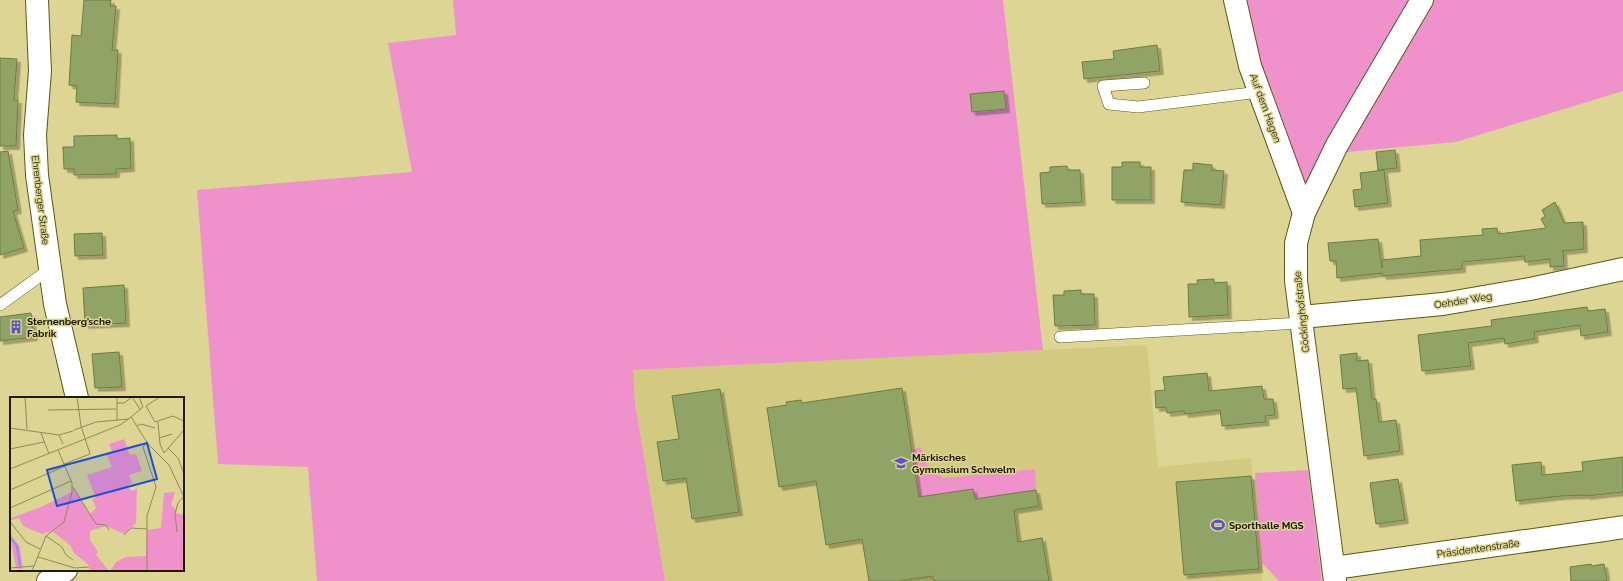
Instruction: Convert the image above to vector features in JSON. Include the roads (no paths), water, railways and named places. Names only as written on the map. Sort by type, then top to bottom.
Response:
[{"type":"street","name":"Ehrenberger Straße","points":[[37,0],[40,71],[35,154],[41,212],[56,304],[77,397]]},
{"type":"street","name":"Auf dem Hagen","points":[[1235,0],[1250,66],[1304,213]]},
{"type":"street","name":"Göckinghofstraße","points":[[1334,575],[1296,281],[1296,243],[1304,213],[1337,145],[1422,0]]},
{"type":"street","name":"Oehder Weg","points":[[1301,320],[1443,304],[1530,289],[1623,269]]},
{"type":"street","name":"Präsidentenstraße","points":[[1334,575],[1623,526]]},
{"type":"street","points":[[48,581],[65,571]]},
{"type":"lane","points":[[1144,83],[1103,86],[1109,104],[1138,107],[1260,92]]},
{"type":"lane","points":[[0,305],[51,268]]},
{"type":"lane","points":[[1060,337],[1301,320]]},
{"type":"place","name":"Sternenberg’sche Fabrik","points":[[16,327]]},
{"type":"place","name":"Märkisches Gymnasium Schwelm","points":[[901,463]]},
{"type":"place","name":"Sporthalle MGS","points":[[1218,525]]}]
